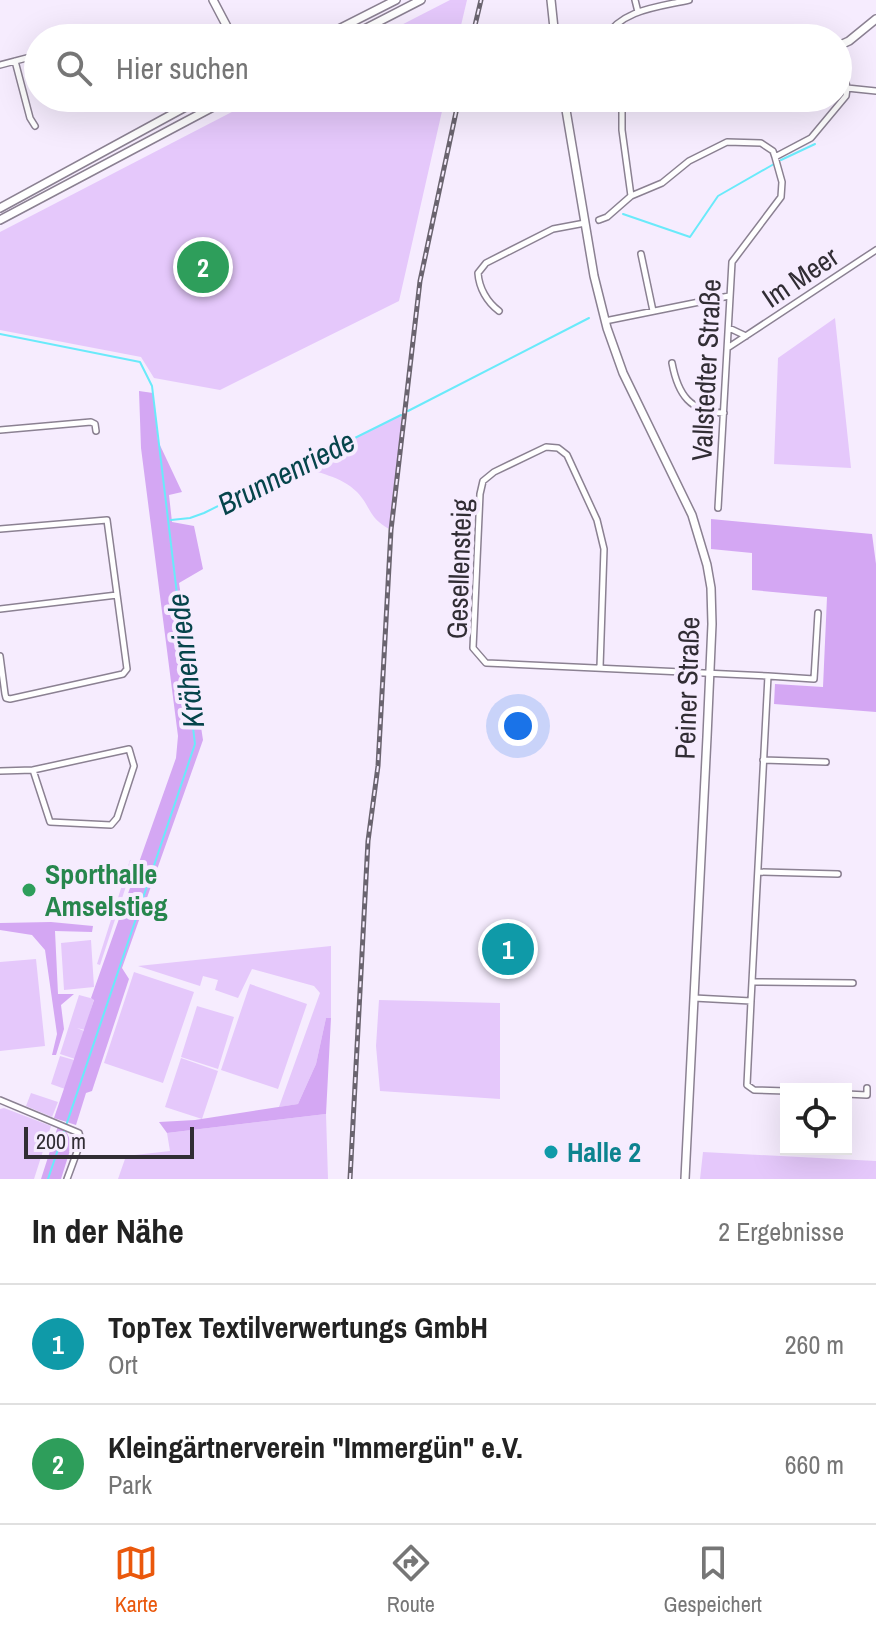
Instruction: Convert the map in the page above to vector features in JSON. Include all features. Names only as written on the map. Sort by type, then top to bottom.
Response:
[{"type":"main road","points":[[213,0],[226,24]]},
{"type":"main road","points":[[349,24],[396,0]]},
{"type":"main road","points":[[374,24],[421,0]]},
{"type":"main road","points":[[551,0],[554,24]]},
{"type":"main road","points":[[852,37],[876,19]]},
{"type":"main road","points":[[0,208],[176,112]]},
{"type":"main road","points":[[0,220],[204,112]]},
{"type":"main road","name":"Peiner Straße","points":[[566,112],[605,321],[623,373],[678,483],[699,533],[712,605],[685,1179]]},
{"type":"street","points":[[635,0],[638,12]]},
{"type":"street","points":[[615,24],[638,12],[689,0]]},
{"type":"street","points":[[0,65],[24,59]]},
{"type":"street","points":[[15,61],[24,95]]},
{"type":"street","points":[[852,89],[876,91]]},
{"type":"street","points":[[28,112],[35,126]]},
{"type":"street","points":[[622,112],[631,196]]},
{"type":"street","points":[[599,220],[631,196],[662,183],[689,161],[727,142],[761,143],[773,151],[775,157],[811,138],[833,112]]},
{"type":"street","name":"Vallstedter Straße","points":[[718,508],[733,258],[781,197],[782,182],[775,157]]},
{"type":"street","points":[[499,311],[489,303],[478,281],[478,273],[486,263],[553,229],[585,223]]},
{"type":"street","name":"Im Meer","points":[[728,348],[876,250]]},
{"type":"street","points":[[641,254],[653,311]]},
{"type":"street","points":[[605,321],[729,296]]},
{"type":"street","name":"Im Meer","points":[[729,328],[746,336]]},
{"type":"street","points":[[672,363],[674,376],[685,398],[697,409],[724,413]]},
{"type":"street","points":[[0,430],[91,422],[95,424],[96,431]]},
{"type":"street","name":"Gesellensteig","points":[[600,667],[604,549],[597,520],[567,455],[558,448],[546,447],[494,472],[483,481],[473,648],[486,663],[814,679],[818,613]]},
{"type":"street","points":[[0,529],[104,519],[109,524],[126,672],[6,698],[0,656]]},
{"type":"street","points":[[0,609],[117,595]]},
{"type":"street","points":[[768,676],[747,1085],[754,1090],[780,1091]]},
{"type":"street","points":[[0,771],[33,770],[129,749],[134,766],[117,818],[111,825],[50,822],[33,770]]},
{"type":"street","points":[[763,760],[826,762]]},
{"type":"street","points":[[759,872],[838,874]]},
{"type":"street","points":[[753,982],[853,983]]},
{"type":"street","points":[[693,998],[751,1001]]},
{"type":"street","points":[[852,1093],[867,1092],[876,1096]]},
{"type":"street","points":[[0,1100],[79,1133],[81,1141],[67,1179]]},
{"type":"shaded area","points":[[450,0],[467,0],[461,24],[403,24]]},
{"type":"shaded area","points":[[232,112],[442,112],[399,301],[220,390],[154,378],[141,357],[0,330],[0,232]]},
{"type":"shaded area","points":[[835,318],[851,468],[774,464],[778,358]]},
{"type":"shaded area","points":[[139,391],[153,393],[158,441],[182,492],[169,495],[172,522],[194,526],[203,569],[179,583],[203,740],[122,968],[129,979],[92,1091],[86,1093],[76,1125],[54,1118],[94,1000],[91,998],[176,758],[178,736],[141,448]]},
{"type":"shaded area","points":[[401,415],[402,436],[391,530],[378,521],[357,492],[344,482],[298,466]]},
{"type":"shaded area","points":[[711,519],[872,534],[876,564],[876,712],[774,704],[775,684],[823,687],[827,597],[752,590],[752,553],[711,549]]},
{"type":"shaded area","points":[[130,860],[134,862],[100,965],[97,964]]},
{"type":"shaded area","points":[[51,922],[93,926],[92,932],[55,931],[58,994],[74,994],[61,1005],[64,1029],[56,1055],[52,1055],[57,1034],[45,950],[32,935],[0,930],[0,923]]},
{"type":"shaded area","points":[[91,940],[94,987],[64,990],[61,943]]},
{"type":"shaded area","points":[[331,946],[331,1018],[326,1018],[316,1064],[298,1104],[279,1107],[320,993],[314,986],[252,969],[238,998],[215,990],[218,980],[203,976],[200,986],[138,966]]},
{"type":"shaded area","points":[[36,959],[45,1046],[0,1051],[0,962]]},
{"type":"shaded area","points":[[134,972],[194,992],[163,1083],[104,1063]]},
{"type":"shaded area","points":[[250,984],[307,1004],[278,1089],[221,1070]]},
{"type":"shaded area","points":[[79,995],[94,999],[85,1030],[77,1028],[84,1031],[75,1059],[60,1054]]},
{"type":"shaded area","points":[[379,1000],[500,1003],[500,1099],[380,1091],[376,1046]]},
{"type":"shaded area","points":[[197,1006],[234,1017],[218,1069],[181,1057]]},
{"type":"shaded area","points":[[326,1018],[331,1018],[326,1114],[167,1133],[159,1122],[195,1120],[298,1104],[316,1064]]},
{"type":"shaded area","points":[[60,1056],[74,1060],[65,1089],[51,1084]]},
{"type":"shaded area","points":[[181,1058],[218,1071],[202,1119],[165,1107]]},
{"type":"shaded area","points":[[31,1093],[58,1102],[52,1117],[26,1106]]},
{"type":"shaded area","points":[[0,1109],[51,1126],[34,1179],[0,1179]]},
{"type":"shaded area","points":[[326,1114],[328,1179],[118,1179],[126,1156],[170,1151],[167,1133]]},
{"type":"shaded area","points":[[58,1126],[66,1131],[72,1144],[61,1179],[41,1179]]},
{"type":"shaded area","points":[[703,1152],[876,1161],[876,1179],[700,1179]]},
{"type":"waterway","name":"Brunnenriede","points":[[781,160],[815,144]]},
{"type":"waterway","name":"Brunnenriede","points":[[623,214],[690,237],[718,196],[774,164]]},
{"type":"waterway","name":"Brunnenriede","points":[[408,411],[589,318]]},
{"type":"waterway","name":"Krähenriede","points":[[0,334],[140,362],[152,386],[195,744],[48,1179]]},
{"type":"waterway","name":"Brunnenriede","points":[[171,520],[204,513],[401,415]]},
{"type":"railway","points":[[475,24],[481,0]]},
{"type":"railway","points":[[350,1179],[368,841],[378,766],[391,530],[420,281],[456,112]]},
{"type":"place","name":"Kleingärtnerverein \"Immergün\" e.V.","points":[[203,267]]},
{"type":"place","name":"Sporthalle Amselstieg","points":[[29,890]]},
{"type":"place","name":"TopTex Textilverwertungs GmbH","points":[[508,949]]},
{"type":"place","name":"Halle 2","points":[[551,1152]]}]
